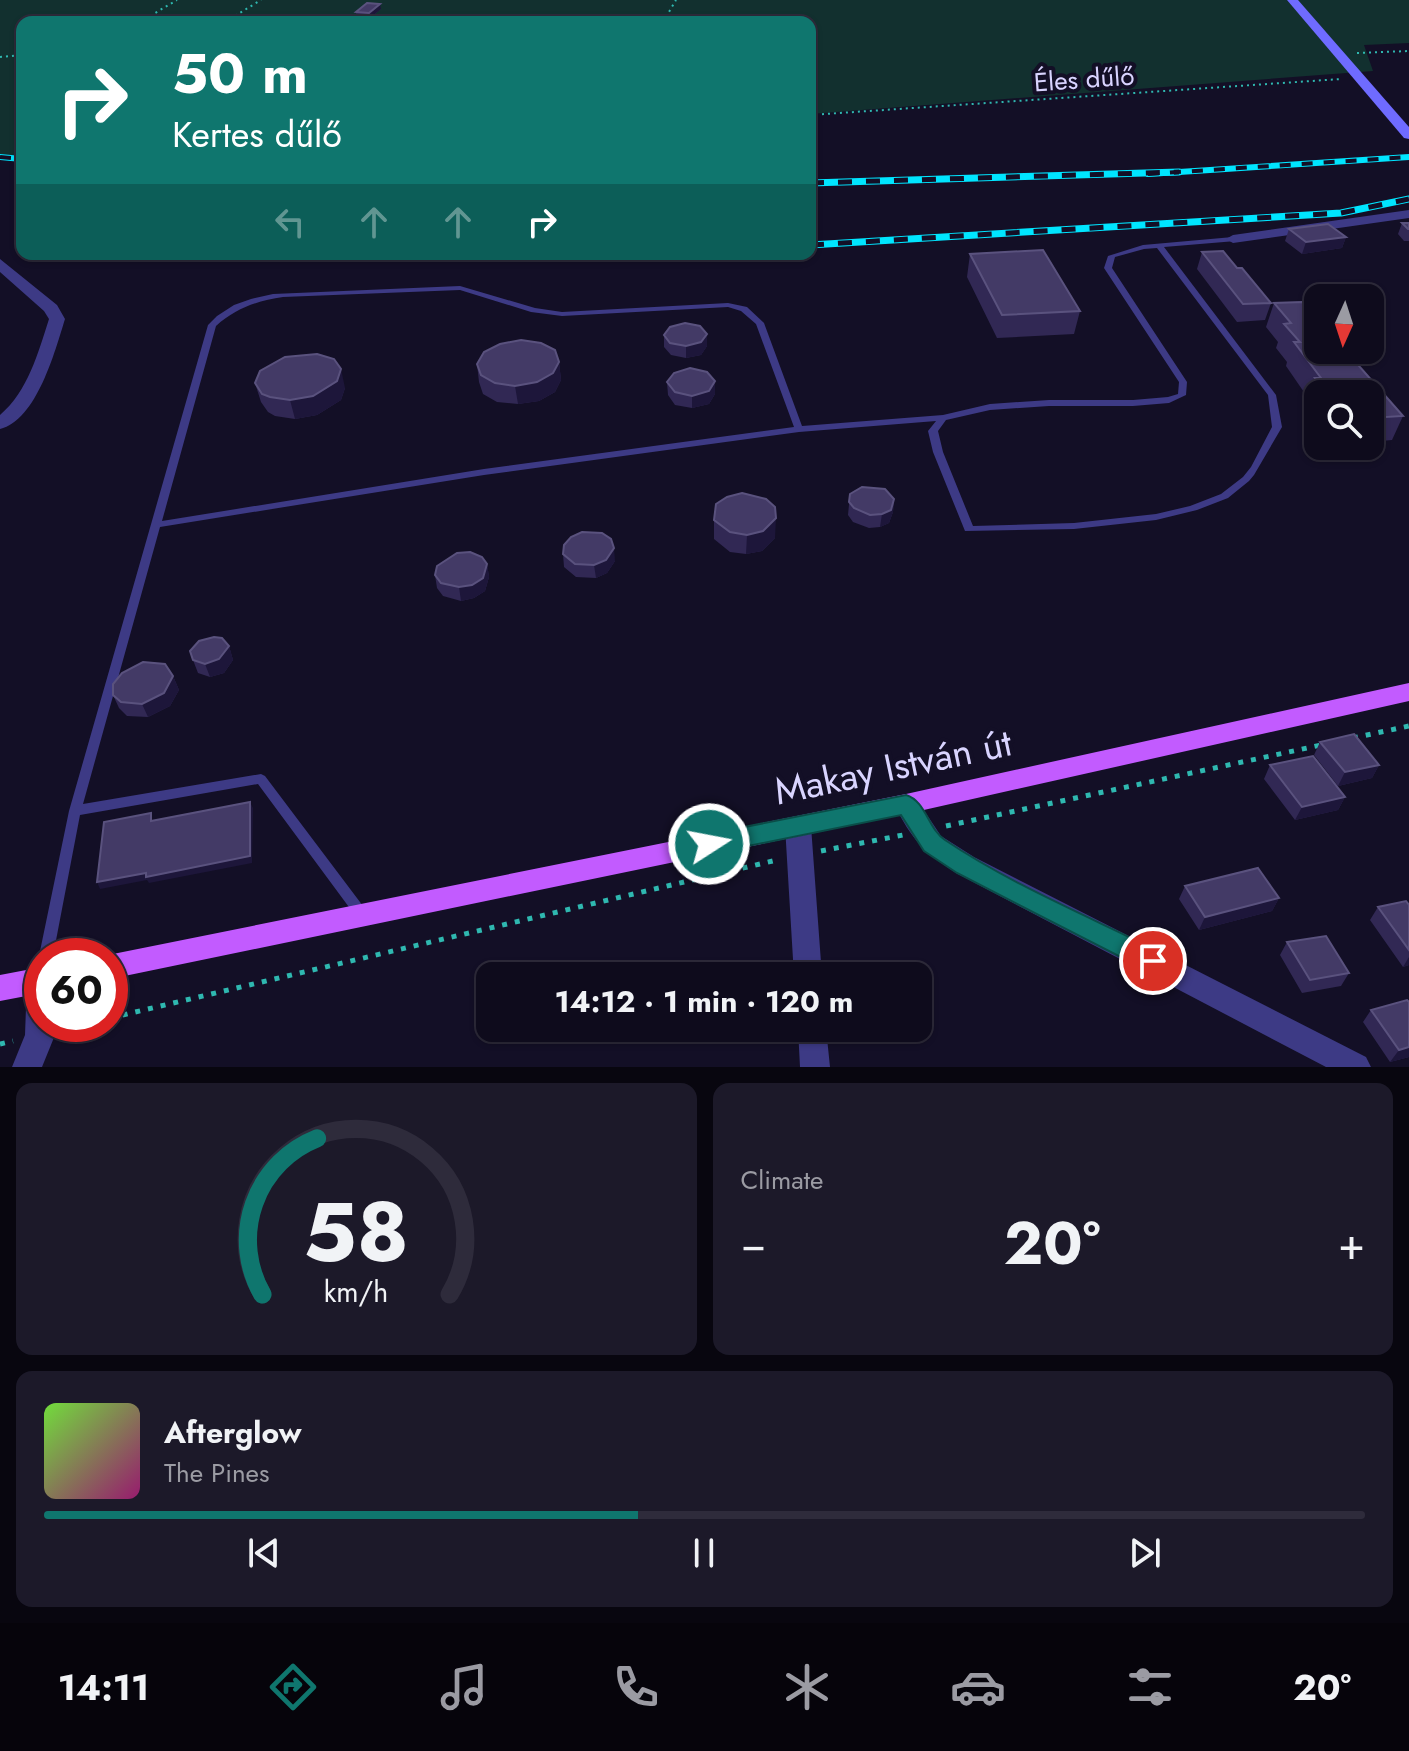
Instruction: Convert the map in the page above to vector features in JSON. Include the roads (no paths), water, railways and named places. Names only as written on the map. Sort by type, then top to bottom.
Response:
[{"type":"main road","points":[[1292,0],[1403,122],[1409,135]]},
{"type":"main road","name":"Makay István út","points":[[128,962],[906,804],[1409,692]]},
{"type":"main road","points":[[0,988],[24,983]]},
{"type":"street","points":[[1233,239],[1409,214]]},
{"type":"street","points":[[0,424],[25,401],[40,370],[57,319],[51,308],[3,270]]},
{"type":"street","points":[[906,804],[932,844],[965,865],[1356,1067]]},
{"type":"street","points":[[798,826],[807,962]]},
{"type":"street","points":[[27,1067],[37,1042]]},
{"type":"street","points":[[813,1042],[815,1067]]},
{"type":"lane","points":[[155,525],[484,472],[799,429],[943,418],[990,407],[1169,400],[1182,395],[1183,382],[1108,268],[1112,256],[1159,246],[1233,239]]},
{"type":"lane","points":[[943,418],[933,431],[938,452],[969,529],[1079,528],[1204,508],[1245,480],[1277,427],[1272,395],[1159,246]]},
{"type":"lane","points":[[50,938],[75,811],[155,525],[212,325],[229,308],[256,298],[460,288],[534,310],[562,314],[728,305],[744,309],[760,323],[799,429]]},
{"type":"lane","points":[[75,811],[261,779],[362,914]]},
{"type":"railway","points":[[0,157],[16,158]]},
{"type":"railway","points":[[1178,172],[1409,157]]},
{"type":"railway","points":[[816,183],[1178,172]]},
{"type":"railway","points":[[1148,174],[1178,172]]},
{"type":"railway","points":[[816,245],[1341,213],[1409,199]]}]
